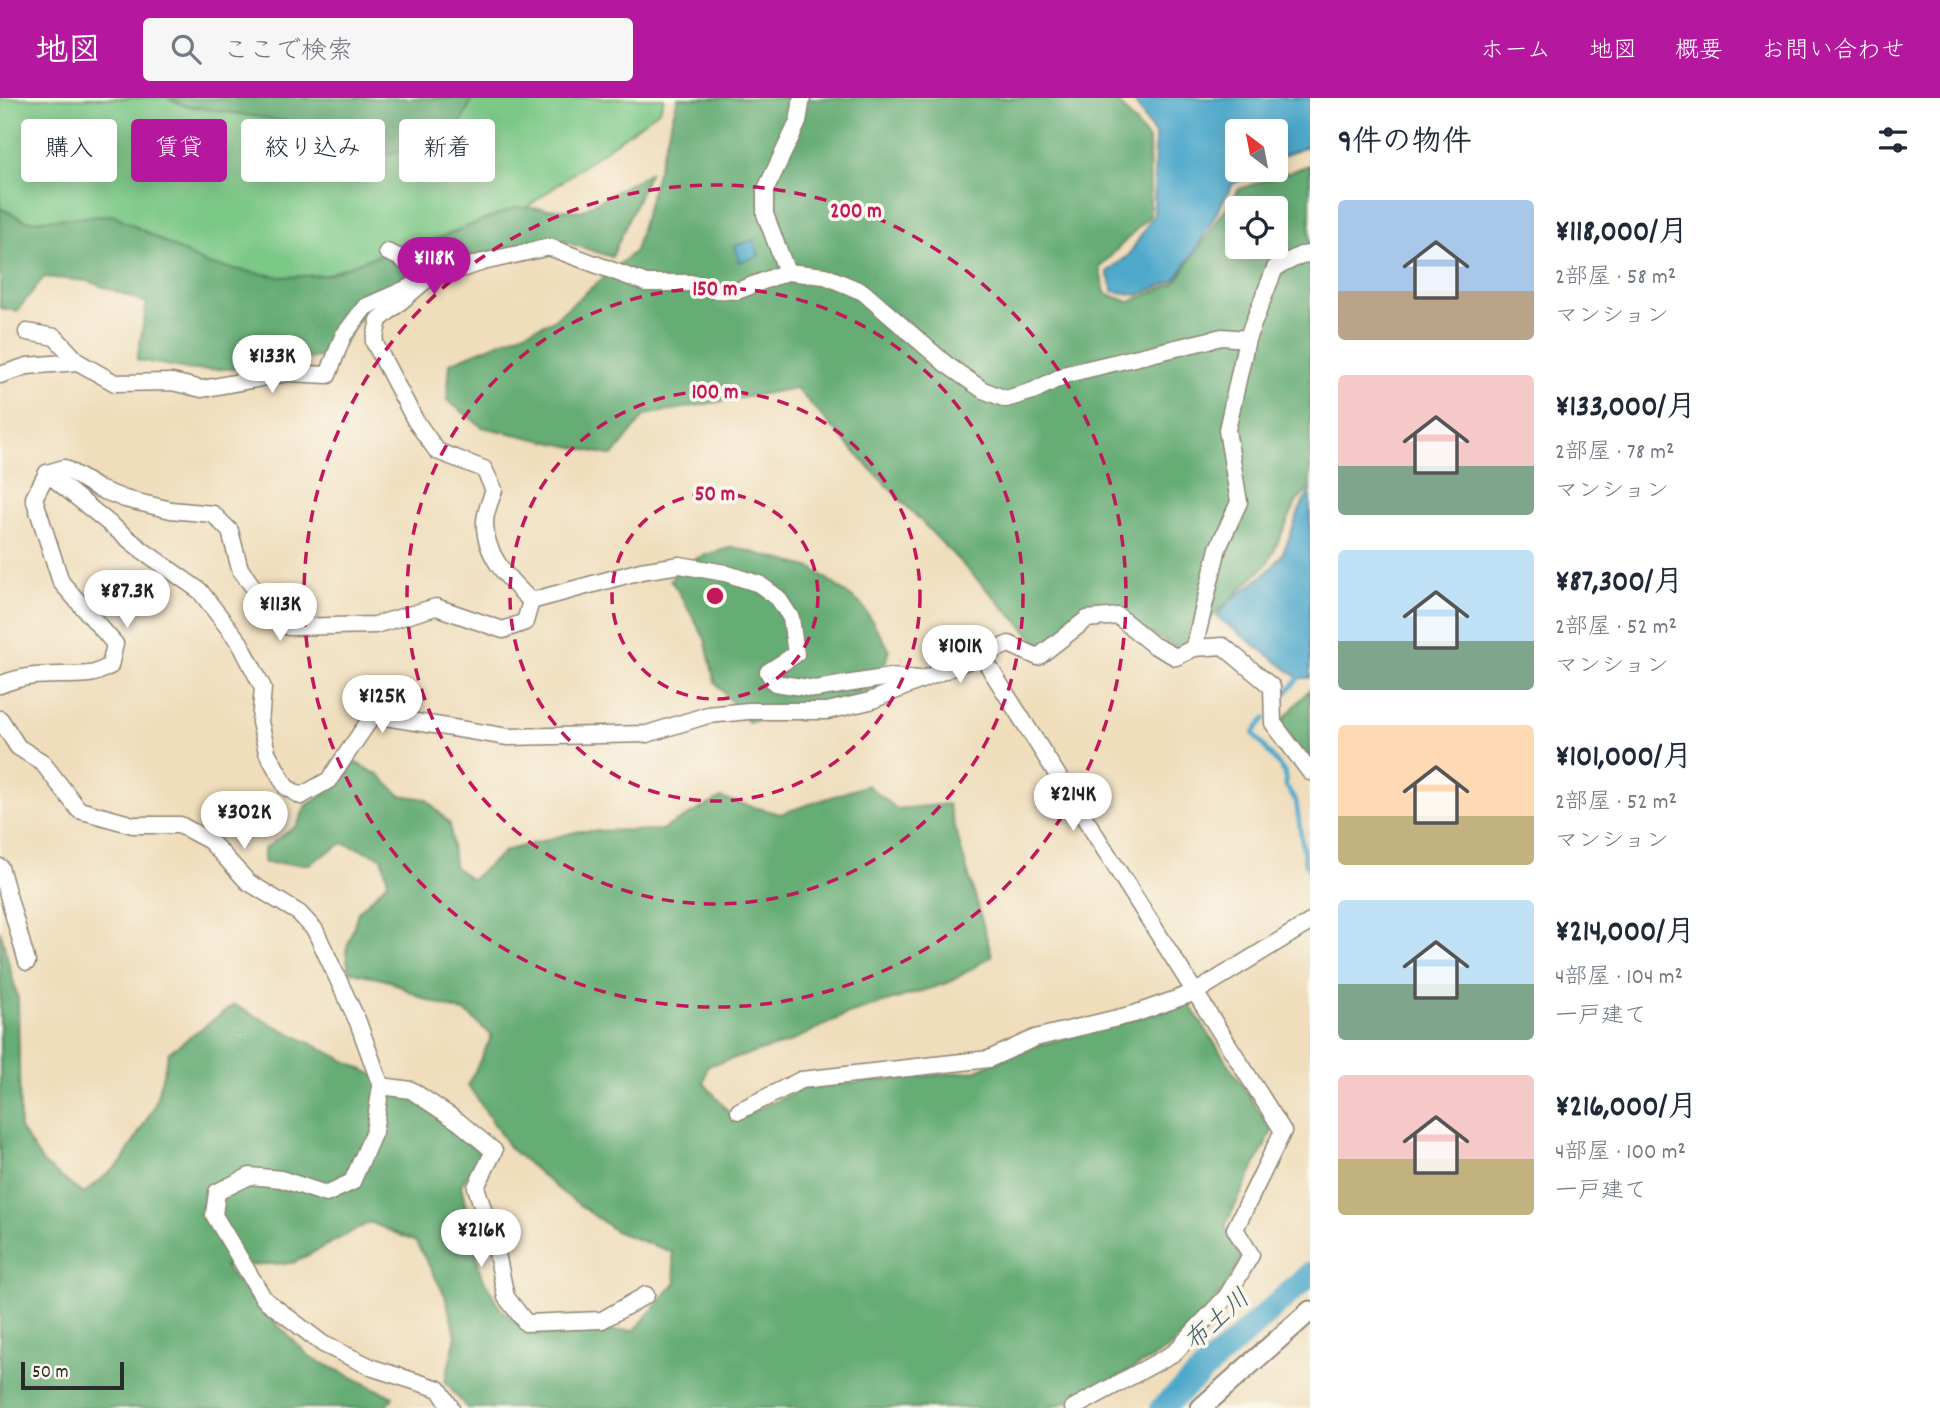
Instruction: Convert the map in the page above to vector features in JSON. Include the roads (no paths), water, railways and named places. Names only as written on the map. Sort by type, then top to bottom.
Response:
[{"type":"main road","points":[[1201,1408],[1310,1311]]},
{"type":"street","points":[[787,272],[765,214],[765,191],[798,122],[802,98]]},
{"type":"street","points":[[27,332],[55,337],[78,362],[115,383],[172,382],[202,389],[288,373],[328,375],[343,335],[365,307],[426,280],[483,262],[549,247],[646,283],[690,282],[716,290],[737,291],[787,272],[825,276],[863,292],[947,365],[983,390],[1006,399],[1033,391],[1067,374],[1222,337],[1247,339]]},
{"type":"street","points":[[387,252],[401,258],[426,280]]},
{"type":"street","points":[[1194,648],[1218,548],[1239,502],[1227,430],[1247,339],[1275,268],[1310,254]]},
{"type":"street","points":[[426,280],[379,320],[374,342],[415,420],[437,451],[484,469],[494,490],[485,520],[489,547],[506,576],[531,601]]},
{"type":"street","points":[[0,374],[27,366],[78,362]]},
{"type":"street","points":[[0,685],[14,678],[50,674],[92,674],[110,666],[115,645],[61,582],[34,498],[47,473],[64,468],[99,489],[125,499],[171,510],[213,514],[230,531],[240,569],[271,612],[289,627],[375,625],[436,607],[503,630],[525,622],[531,601]]},
{"type":"street","points":[[47,473],[142,550],[200,591],[240,643],[263,688],[260,722],[267,752],[286,787],[301,796],[329,780],[373,715],[508,737],[647,734],[708,715],[748,711],[827,710],[870,701],[1009,644],[1038,657],[1087,619],[1118,616],[1153,645],[1175,657],[1194,648],[1223,646],[1272,687],[1273,723],[1310,772]]},
{"type":"street","points":[[531,601],[641,571],[680,565],[724,573],[759,583],[778,598],[791,618],[796,654],[768,672],[775,683],[815,689],[890,677],[925,680]]},
{"type":"street","points":[[982,656],[1283,1131],[1235,1229],[1251,1255],[1227,1296],[1174,1353],[1073,1408]]},
{"type":"street","points":[[0,719],[18,747],[42,762],[79,810],[133,825],[180,825],[210,841],[247,883],[299,913],[315,930],[358,1022],[381,1086],[374,1132],[352,1182],[326,1194],[281,1179],[250,1176],[217,1192],[215,1215],[264,1299],[323,1344],[373,1368],[439,1389],[451,1408]]},
{"type":"street","points":[[0,867],[27,962]]},
{"type":"street","points":[[739,1111],[801,1080],[989,1059],[1035,1038],[1134,1014],[1196,992],[1310,922]]},
{"type":"street","points":[[381,1086],[411,1090],[459,1122],[494,1151],[476,1187],[496,1249],[506,1297],[526,1323],[602,1320],[646,1295]]},
{"type":"water","points":[[1132,98],[1310,98],[1310,145],[1288,154],[1288,119],[1225,119],[1225,182],[1237,182],[1225,196],[1201,241],[1175,280],[1138,295],[1113,291],[1107,272],[1129,255],[1154,214],[1155,135]]},
{"type":"water","points":[[754,240],[759,256],[739,262],[735,246]]},
{"type":"water","points":[[1310,492],[1310,678],[1299,678],[1217,617],[1230,601],[1265,574],[1280,557],[1300,508]]},
{"type":"waterway","points":[[1279,701],[1299,678]]},
{"type":"waterway","points":[[1265,718],[1253,733],[1285,773],[1286,786],[1296,801],[1305,863],[1310,871]]},
{"type":"waterway","name":"布土川","points":[[1162,1408],[1310,1274]]}]
